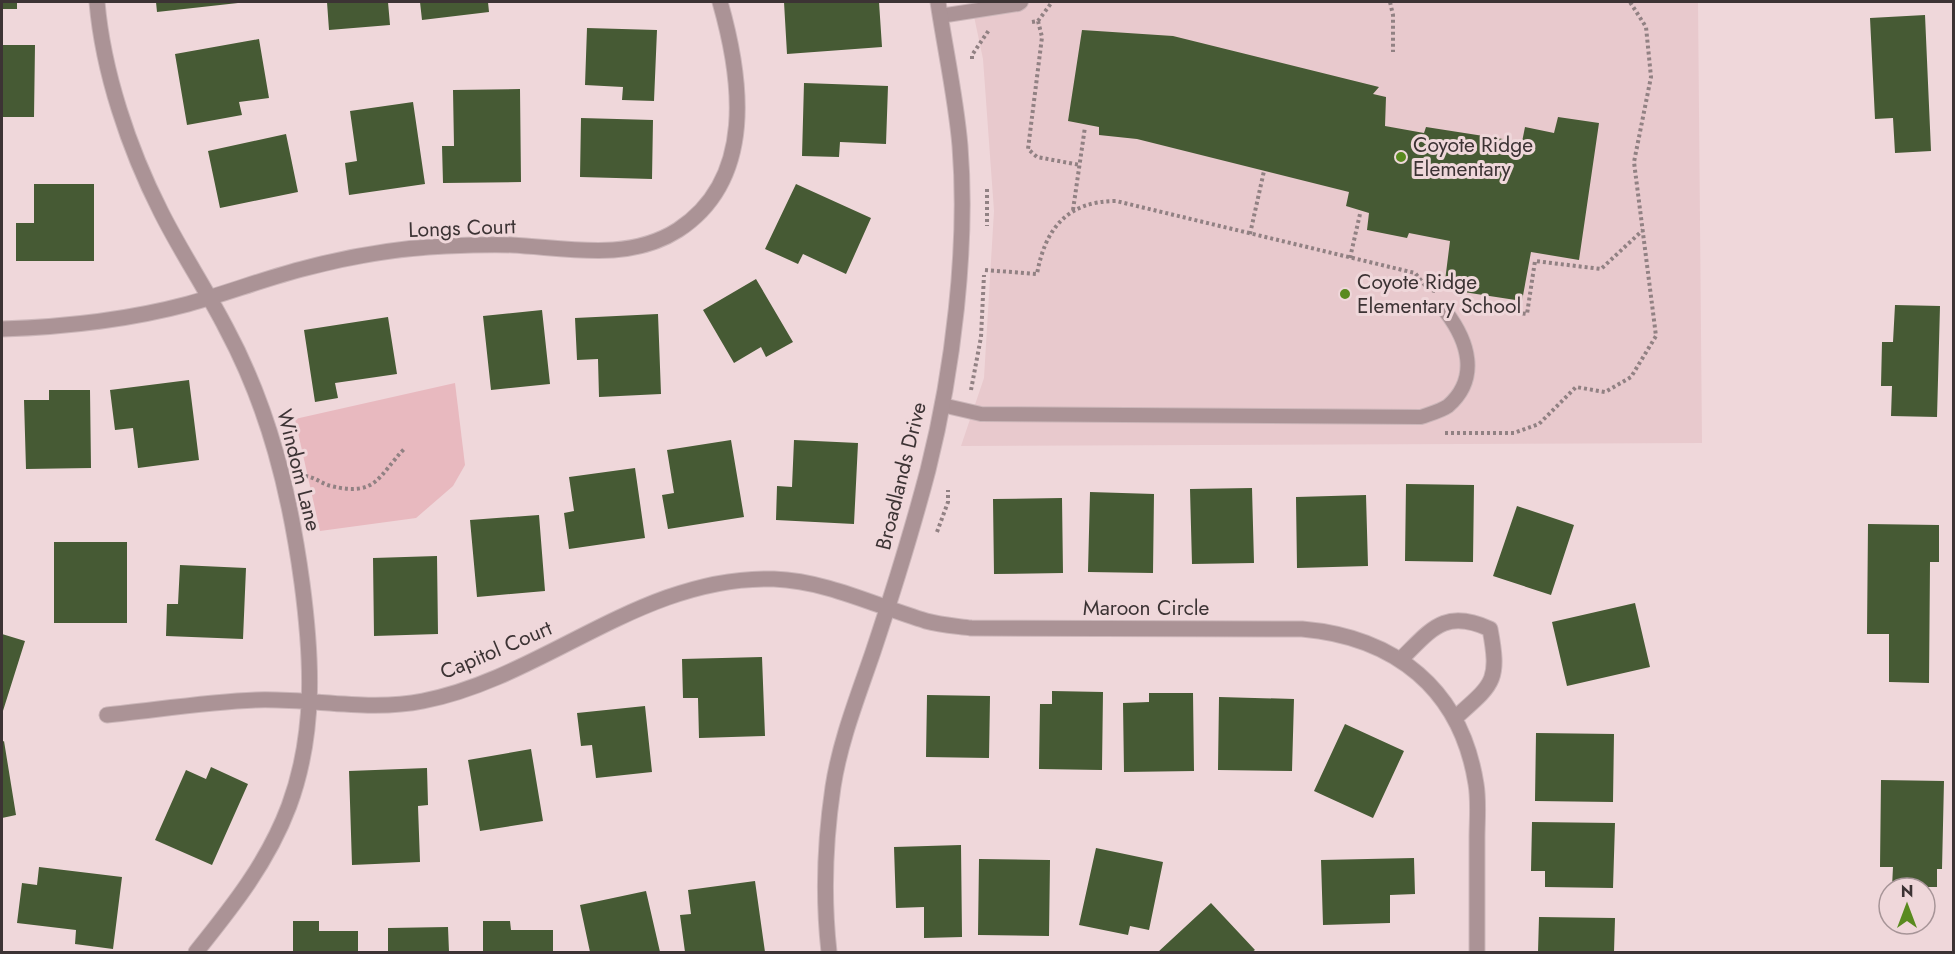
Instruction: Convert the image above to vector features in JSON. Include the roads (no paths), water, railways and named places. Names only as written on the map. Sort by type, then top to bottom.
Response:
[{"type":"street","name":"Windom Lane","points":[[97,2],[111,77],[132,145],[160,210],[209,298],[255,390],[283,475],[293,519],[310,648],[311,701],[304,754],[289,804],[268,853],[240,898],[196,952]]},
{"type":"street","name":"Longs Court","points":[[2,329],[46,328],[132,316],[209,298],[306,268],[381,253],[444,246],[508,245],[614,252],[648,244],[678,230],[703,208],[721,183],[734,153],[739,119],[735,66],[720,2]]},
{"type":"street","name":"Broadlands Drive","points":[[829,952],[826,850],[833,786],[847,729],[888,608],[928,469],[942,405],[962,225],[960,145],[939,9]]},
{"type":"street","name":"Capitol Court","points":[[107,715],[256,700],[383,705],[421,702],[466,690],[689,588],[732,580],[775,579],[819,586],[888,608]]},
{"type":"street","name":"Maroon Circle","points":[[888,608],[929,621],[971,628],[1302,629],[1335,632],[1371,643],[1401,659],[1435,689],[1455,718],[1469,750],[1477,786],[1477,952]]},
{"type":"street","points":[[1401,659],[1434,626],[1446,621],[1465,621],[1490,629],[1496,662],[1490,687],[1455,718]]},
{"type":"lane","points":[[939,9],[1021,2]]},
{"type":"lane","points":[[942,405],[981,414],[1422,417],[1447,407],[1464,384],[1468,356],[1460,331],[1446,312]]},
{"type":"place","name":"Coyote Ridge Elementary","points":[[1401,157]]},
{"type":"place","name":"Coyote Ridge Elementary School","points":[[1345,294]]}]
